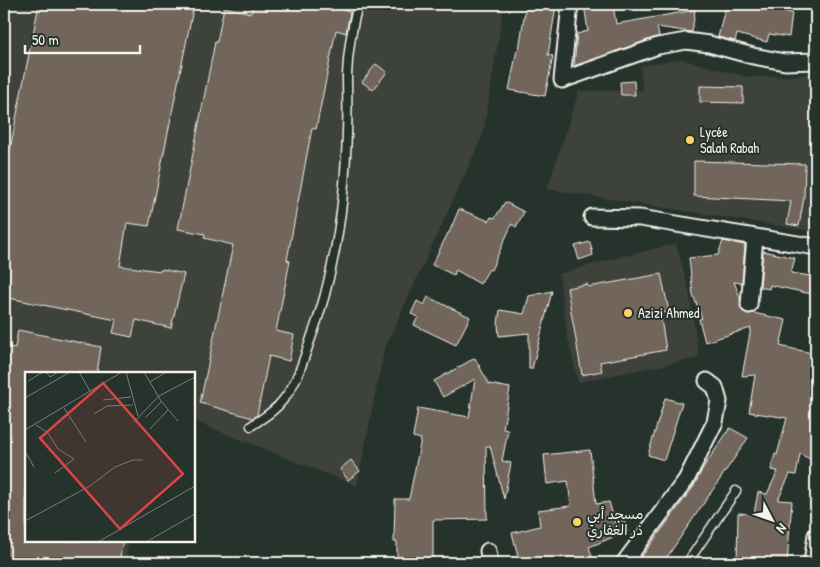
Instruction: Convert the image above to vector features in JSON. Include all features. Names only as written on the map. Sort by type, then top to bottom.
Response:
[{"type":"street","points":[[570,4],[562,80],[658,46],[686,41],[709,44],[784,62],[816,61]]},
{"type":"street","points":[[592,217],[640,218],[816,247]]},
{"type":"street","points":[[749,305],[755,238]]},
{"type":"street","points":[[624,563],[686,480],[715,422],[719,401],[715,387],[707,381]]},
{"type":"street","points":[[812,563],[816,535]]},
{"type":"lane","points":[[251,426],[270,413],[284,399],[297,378],[318,320],[335,253],[343,192],[350,38],[358,4]]},
{"type":"lane","points":[[687,563],[736,491]]},
{"type":"shaded area","points":[[10,4],[504,4],[483,135],[384,350],[357,486],[195,421],[195,372],[25,372],[25,542],[129,542],[125,563],[4,563],[4,31]]},
{"type":"shaded area","name":"Lycée Salah Rabah","points":[[681,59],[747,77],[796,76],[816,72],[816,230],[811,231],[547,189],[579,91],[643,90],[640,66]]},
{"type":"shaded area","name":"Azizi Ahmed","points":[[676,244],[689,291],[699,358],[578,382],[567,334],[559,274],[611,259]]},
{"type":"building","points":[[39,4],[194,4],[149,226],[127,223],[120,266],[161,271],[162,269],[184,274],[171,328],[136,320],[132,337],[113,333],[116,320],[4,297],[4,179]]},
{"type":"building","points":[[253,4],[341,4],[340,9],[350,12],[346,33],[336,30],[316,129],[312,128],[287,260],[290,261],[276,331],[294,335],[289,361],[269,356],[257,415],[253,418],[200,403],[233,245],[204,238],[205,234],[178,229],[215,42],[217,42],[224,7],[251,13]]},
{"type":"building","points":[[526,4],[556,6],[548,55],[553,56],[545,96],[509,90],[517,50],[519,50]]},
{"type":"building","points":[[584,4],[613,4],[616,24],[695,10],[692,32],[657,27],[659,36],[574,66],[577,34],[588,31]]},
{"type":"building","points":[[726,4],[764,4],[763,8],[792,13],[789,37],[769,34],[767,42],[737,34],[735,41],[718,37]]},
{"type":"building","points":[[376,64],[387,72],[373,90],[362,82]]},
{"type":"building","points":[[634,81],[635,95],[621,95],[620,82]]},
{"type":"building","points":[[700,86],[743,87],[743,103],[700,102]]},
{"type":"building","points":[[694,161],[805,164],[804,197],[799,226],[787,224],[791,201],[694,196]]},
{"type":"building","points":[[505,202],[524,212],[516,227],[512,224],[491,270],[489,269],[480,284],[456,270],[454,275],[432,265],[459,209],[489,221],[491,217],[495,218]]},
{"type":"building","points":[[723,241],[745,245],[742,283],[734,282],[740,297],[741,309],[748,314],[753,313],[786,320],[780,346],[816,354],[816,446],[812,460],[800,454],[796,475],[790,474],[778,500],[792,501],[787,563],[737,563],[738,513],[754,514],[758,492],[767,494],[778,471],[771,470],[787,418],[749,412],[755,375],[742,376],[751,328],[705,342],[699,319],[702,318],[693,295],[689,258],[718,255]]},
{"type":"building","points":[[590,242],[593,255],[579,260],[575,246]]},
{"type":"building","points":[[763,251],[795,258],[791,273],[816,277],[816,295],[770,285],[769,289],[760,287]]},
{"type":"building","points":[[661,274],[669,312],[660,313],[666,350],[600,362],[602,371],[582,375],[567,288],[587,284],[588,287]]},
{"type":"building","points":[[552,291],[532,369],[529,369],[529,333],[499,336],[500,310],[524,314],[529,296]]},
{"type":"building","points":[[428,297],[470,317],[456,345],[414,325],[418,317],[411,314],[417,301],[424,305]]},
{"type":"building","points":[[18,330],[101,347],[97,372],[25,372],[25,542],[123,542],[119,563],[4,563],[4,346],[15,348]]},
{"type":"building","points":[[475,358],[489,384],[510,388],[503,429],[508,430],[502,461],[511,463],[504,499],[490,446],[486,446],[487,519],[433,520],[433,563],[397,563],[397,542],[394,542],[395,499],[409,499],[421,439],[413,437],[418,408],[469,417],[475,379],[443,397],[434,381]]},
{"type":"building","points":[[665,398],[682,403],[664,460],[648,455]]},
{"type":"building","points":[[730,428],[748,438],[663,563],[637,563],[694,486],[703,468]]},
{"type":"building","points":[[590,450],[596,504],[609,502],[615,522],[624,520],[628,531],[589,547],[594,563],[520,563],[512,533],[540,526],[538,510],[571,506],[568,481],[547,484],[544,455]]},
{"type":"building","points":[[351,460],[360,471],[348,480],[340,469]]},
{"type":"place","name":"Lycée Salah Rabah","points":[[690,140]]},
{"type":"place","name":"Azizi Ahmed","points":[[628,313]]},
{"type":"place","name":"مسجد أبي ذر الغفاري","points":[[577,522]]}]
